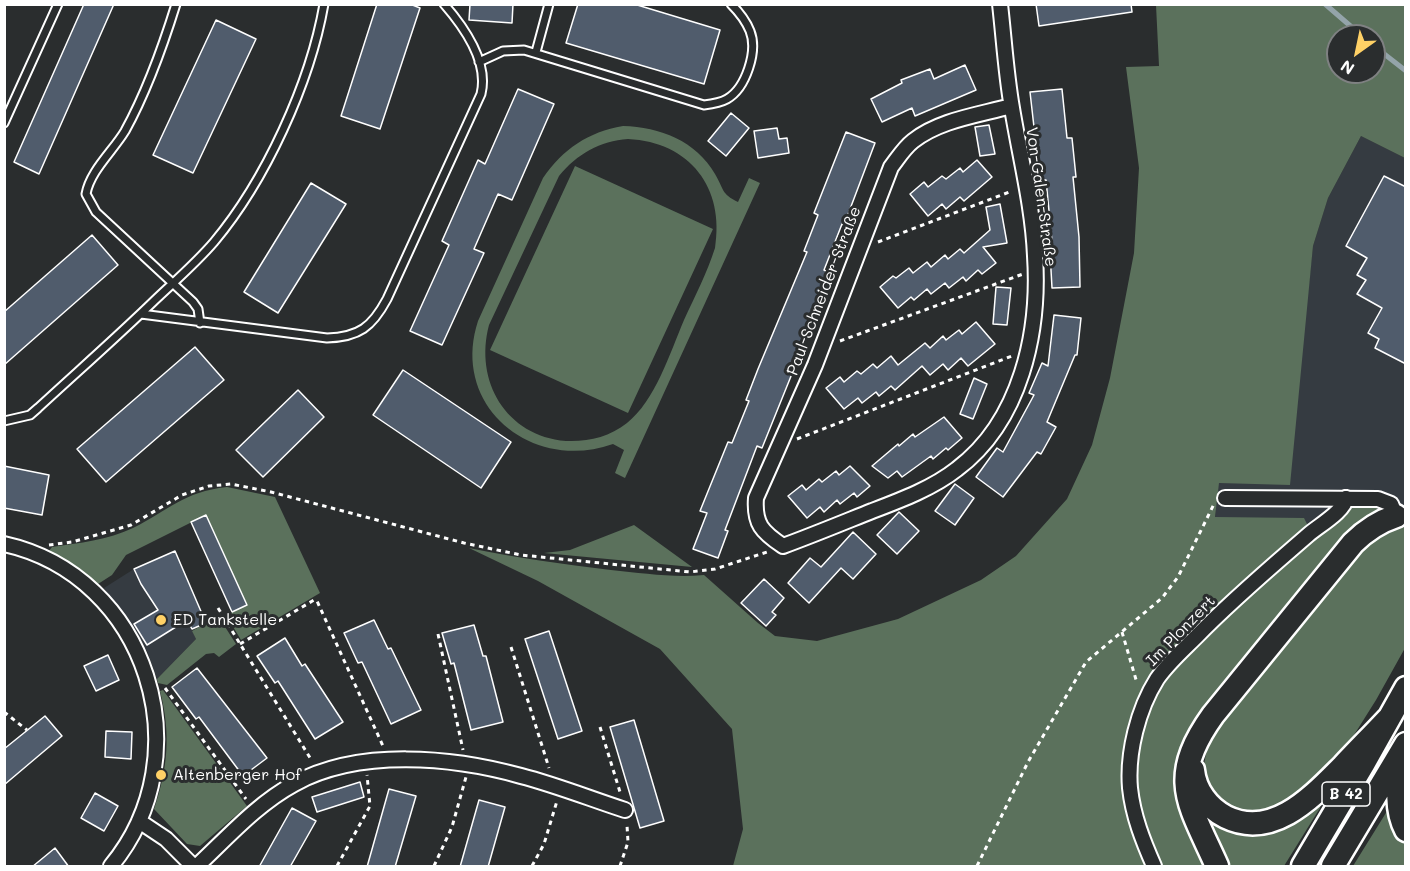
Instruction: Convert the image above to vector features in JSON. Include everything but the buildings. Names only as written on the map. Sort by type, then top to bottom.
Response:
[{"type":"highway","points":[[1217,867],[1190,806],[1185,788],[1185,775],[1200,735],[1213,715],[1353,543],[1379,522],[1396,516]]},
{"type":"highway","name":"B 42","points":[[1303,867],[1406,688]]},
{"type":"highway","points":[[1193,750],[1194,776],[1200,792],[1211,807],[1232,820],[1259,823],[1286,815],[1315,795],[1388,719]]},
{"type":"highway","points":[[1404,746],[1398,797],[1399,811],[1406,830]]},
{"type":"highway","name":"B 42","points":[[1333,867],[1404,746]]},
{"type":"street","name":"Von-Galen-Straße","points":[[783,546],[890,504],[957,470],[979,449],[1000,422],[1013,397],[1032,336],[1035,255],[1011,106],[1000,4]]},
{"type":"street","name":"Paul-Schneider-Straße","points":[[783,546],[768,536],[759,525],[755,510],[756,498],[821,348],[891,167],[912,142],[946,124],[1011,106]]},
{"type":"street","points":[[1225,498],[1378,498],[1390,504],[1396,516]]},
{"type":"street","name":"Im Plonzert","points":[[1154,867],[1138,823],[1130,788],[1132,753],[1148,695],[1168,665],[1197,636],[1247,588],[1340,510],[1346,498]]},
{"type":"street","points":[[4,544],[39,555],[74,576],[107,606],[141,659],[149,685],[156,726],[154,772],[149,796],[138,821],[111,867]]},
{"type":"street","points":[[138,821],[166,839],[195,867],[283,790],[317,774],[344,766],[413,760],[465,764],[503,771],[625,810]]},
{"type":"lane","points":[[4,123],[58,4]]},
{"type":"lane","points":[[176,4],[168,30],[133,115],[125,131],[92,179],[86,194],[96,212],[193,302],[198,309],[200,323]]},
{"type":"lane","points":[[4,421],[30,415],[38,408],[198,260],[228,225],[265,164],[299,90],[317,36],[324,4]]},
{"type":"lane","points":[[141,314],[327,338],[343,338],[365,328],[380,312],[387,299],[484,84],[479,62],[465,32],[444,4]]},
{"type":"lane","points":[[536,52],[549,4]]},
{"type":"lane","points":[[479,62],[503,51],[514,49],[536,52],[704,105],[716,104],[728,99],[737,90],[743,81],[751,57],[751,33],[745,21],[731,4]]},
{"type":"path","points":[[858,250],[1025,186]]},
{"type":"path","points":[[821,348],[1035,270]]},
{"type":"path","points":[[779,446],[1028,350]]},
{"type":"path","points":[[39,555],[46,546],[51,544],[72,542],[131,525],[182,495],[209,486],[231,484],[271,492],[464,543],[544,558],[704,572],[783,546]]},
{"type":"path","points":[[977,867],[1028,762],[1080,670],[1093,654],[1162,598],[1171,588],[1212,506],[1225,498]]},
{"type":"path","points":[[240,644],[314,600],[319,602],[383,747],[386,761]]},
{"type":"path","points":[[218,608],[307,753],[317,774]]},
{"type":"path","points":[[1122,631],[1133,675],[1137,684],[1148,695]]},
{"type":"path","points":[[511,647],[555,787],[544,844],[532,867]]},
{"type":"path","points":[[149,685],[166,689],[256,812]]},
{"type":"path","points":[[4,712],[27,730]]},
{"type":"path","points":[[600,727],[625,810],[628,842],[620,867]]},
{"type":"path","points":[[337,867],[370,806],[366,763]]},
{"type":"shaded area","points":[[1361,136],[1405,158],[1405,505],[1313,536],[1215,518],[1218,483],[1308,292],[1313,246],[1328,198]]},
{"type":"shaded area","points":[[134,569],[141,584],[188,622],[196,639],[157,679],[147,651],[137,633],[104,588]]},
{"type":"green space","points":[[1156,5],[1405,5],[1405,158],[1361,136],[1328,198],[1313,246],[1290,485],[1219,483],[1215,517],[1304,518],[1313,536],[1356,503],[1375,502],[1378,513],[1349,535],[1235,670],[1193,725],[1210,866],[733,866],[743,829],[732,729],[660,649],[538,581],[469,548],[611,570],[669,576],[704,575],[775,636],[817,641],[898,619],[981,580],[1016,556],[1067,499],[1092,445],[1110,378],[1134,253],[1139,168],[1126,67],[1159,66]]},
{"type":"green space","points":[[623,126],[637,127],[676,138],[698,153],[715,174],[726,194],[738,202],[749,178],[760,183],[625,478],[615,473],[624,450],[613,444],[583,451],[554,449],[527,440],[505,425],[487,405],[476,380],[472,352],[478,321],[543,178],[559,158],[577,143]],"holes":[[[628,139],[650,142],[669,149],[685,159],[698,172],[708,188],[717,226],[712,257],[661,376],[637,414],[620,428],[598,438],[566,441],[545,437],[527,429],[511,417],[499,402],[486,366],[489,325],[559,176],[566,168],[581,155],[608,143]]]},
{"type":"green space","points":[[575,166],[713,229],[628,413],[490,350]]},
{"type":"green space","points":[[227,487],[275,497],[320,593],[241,640],[226,615],[247,605],[206,515],[126,555],[112,575],[98,584],[77,567],[49,551],[52,547],[123,532],[187,497]]},
{"type":"green space","points":[[634,525],[692,567],[544,553],[570,550]]},
{"type":"green space","points":[[1405,525],[1405,648],[1376,700],[1335,761],[1305,795],[1260,815],[1227,810],[1210,792],[1203,769],[1209,739],[1359,553],[1386,532]]},
{"type":"green space","points":[[220,619],[236,644],[219,657],[214,653],[206,654],[167,685],[158,683],[157,679],[196,639],[192,631],[206,623]]},
{"type":"green space","points":[[163,690],[247,806],[200,846],[187,844],[154,809],[165,765],[166,721],[160,691]]},
{"type":"green space","points":[[1321,802],[1320,808],[1284,866],[1225,866],[1201,807],[1217,820]]},
{"type":"green space","points":[[1389,808],[1405,841],[1405,866],[1353,866]]},
{"type":"waterway","points":[[1325,4],[1348,24]]},
{"type":"waterway","points":[[1386,55],[1406,71]]},
{"type":"place","name":"ED Tankstelle","points":[[161,620]]},
{"type":"place","name":"Altenberger Hof","points":[[161,775]]}]
